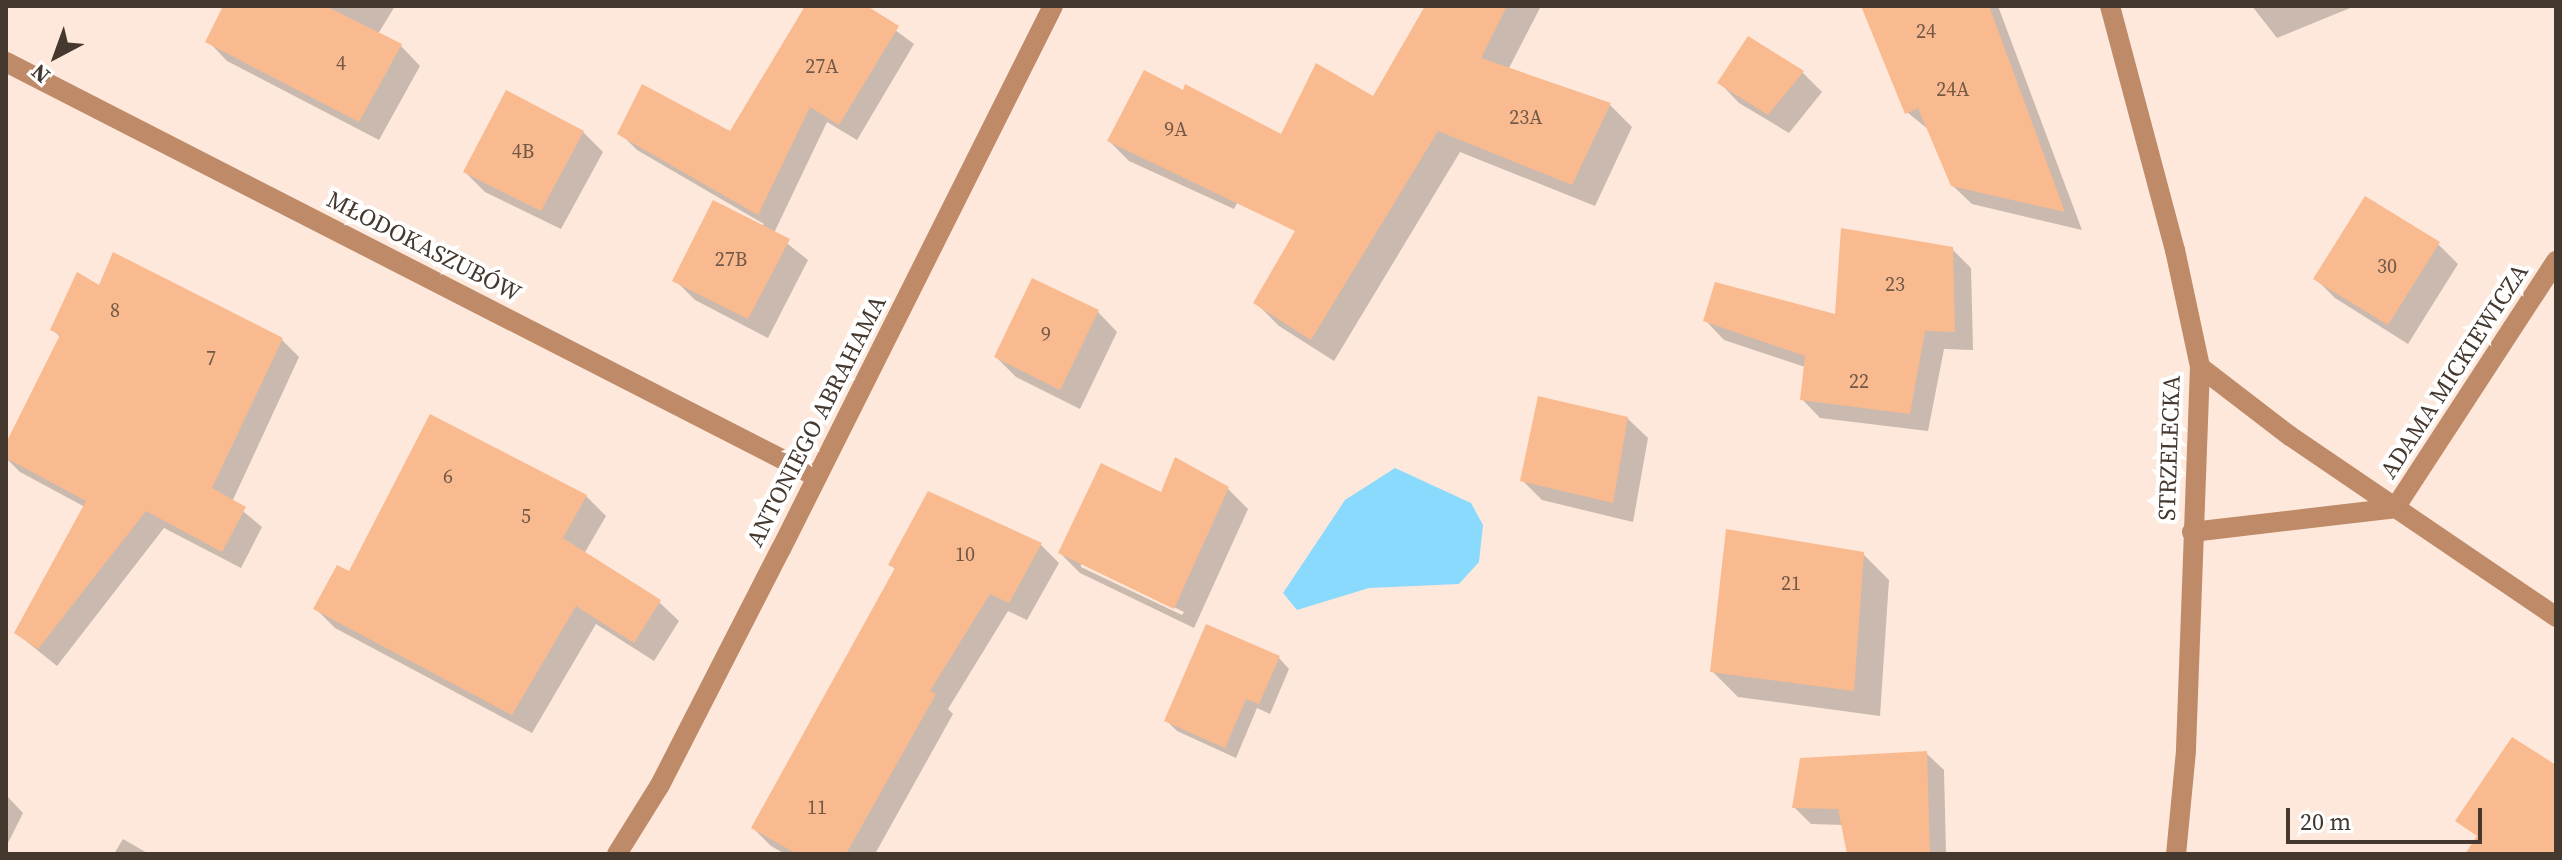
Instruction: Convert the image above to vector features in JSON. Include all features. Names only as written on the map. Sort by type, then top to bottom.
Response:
[{"type":"street","name":"ANTONIEGO ABRAHAMA","points":[[617,854],[660,785],[1053,6]]},
{"type":"street","name":"STRZELECKA","points":[[2110,6],[2175,250],[2200,367],[2186,751],[2176,854]]},
{"type":"street","name":"MŁODOKASZUBÓW","points":[[6,62],[817,477]]},
{"type":"street","name":"ADAMA MICKIEWICZA","points":[[2395,508],[2556,261]]},
{"type":"street","points":[[2200,367],[2395,508],[2556,617]]},
{"type":"street","points":[[2192,532],[2395,508]]},
{"type":"water","points":[[1395,468],[1471,503],[1483,525],[1479,562],[1459,584],[1369,588],[1297,610],[1283,593],[1345,500]]},
{"type":"building","points":[[223,6],[326,6],[402,44],[359,122],[205,42]]},
{"type":"building","points":[[805,6],[867,6],[899,26],[839,125],[810,107],[758,215],[617,134],[642,84],[730,131]]},
{"type":"building","points":[[1425,6],[1507,6],[1481,58],[1611,103],[1572,185],[1438,131],[1311,340],[1253,303],[1295,231],[1107,141],[1144,70],[1183,90],[1185,84],[1281,134],[1316,63],[1373,96]]},
{"type":"building","points":[[1861,6],[1989,6],[2065,212],[1951,186],[1918,108],[1905,114]]},
{"type":"building","points":[[1748,36],[1804,71],[1768,115],[1717,83]]},
{"type":"building","points":[[506,90],[584,131],[541,211],[463,172]]},
{"type":"building","points":[[2365,196],[2440,242],[2388,325],[2313,279]]},
{"type":"building","points":[[713,200],[790,239],[748,319],[672,281]]},
{"type":"building","points":[[1841,228],[1953,247],[1955,332],[1925,331],[1910,414],[1800,400],[1805,356],[1703,321],[1715,282],[1835,314]]},
{"type":"building","points":[[113,252],[283,338],[212,488],[246,507],[222,552],[146,511],[38,649],[14,633],[86,501],[6,458],[6,443],[60,335],[50,330],[77,272],[99,285]]},
{"type":"building","points":[[1032,278],[1099,310],[1060,390],[994,357]]},
{"type":"building","points":[[1538,396],[1628,417],[1613,503],[1520,481]]},
{"type":"building","points":[[430,414],[587,495],[563,538],[661,600],[634,643],[576,606],[512,715],[313,609],[337,565],[349,571]]},
{"type":"building","points":[[1175,457],[1229,487],[1174,609],[1058,553],[1101,463],[1161,492]]},
{"type":"building","points":[[928,491],[1042,543],[1009,603],[990,594],[930,691],[936,694],[846,854],[797,854],[751,828],[895,568],[888,565]]},
{"type":"building","points":[[1726,529],[1864,552],[1854,691],[1710,672]]},
{"type":"building","points":[[1206,624],[1280,656],[1259,704],[1246,699],[1225,748],[1164,721]]},
{"type":"building","points":[[2512,737],[2556,765],[2556,854],[2465,854],[2477,836],[2455,821]]},
{"type":"building","points":[[1927,751],[1930,854],[1847,854],[1838,809],[1792,808],[1800,758]]}]
